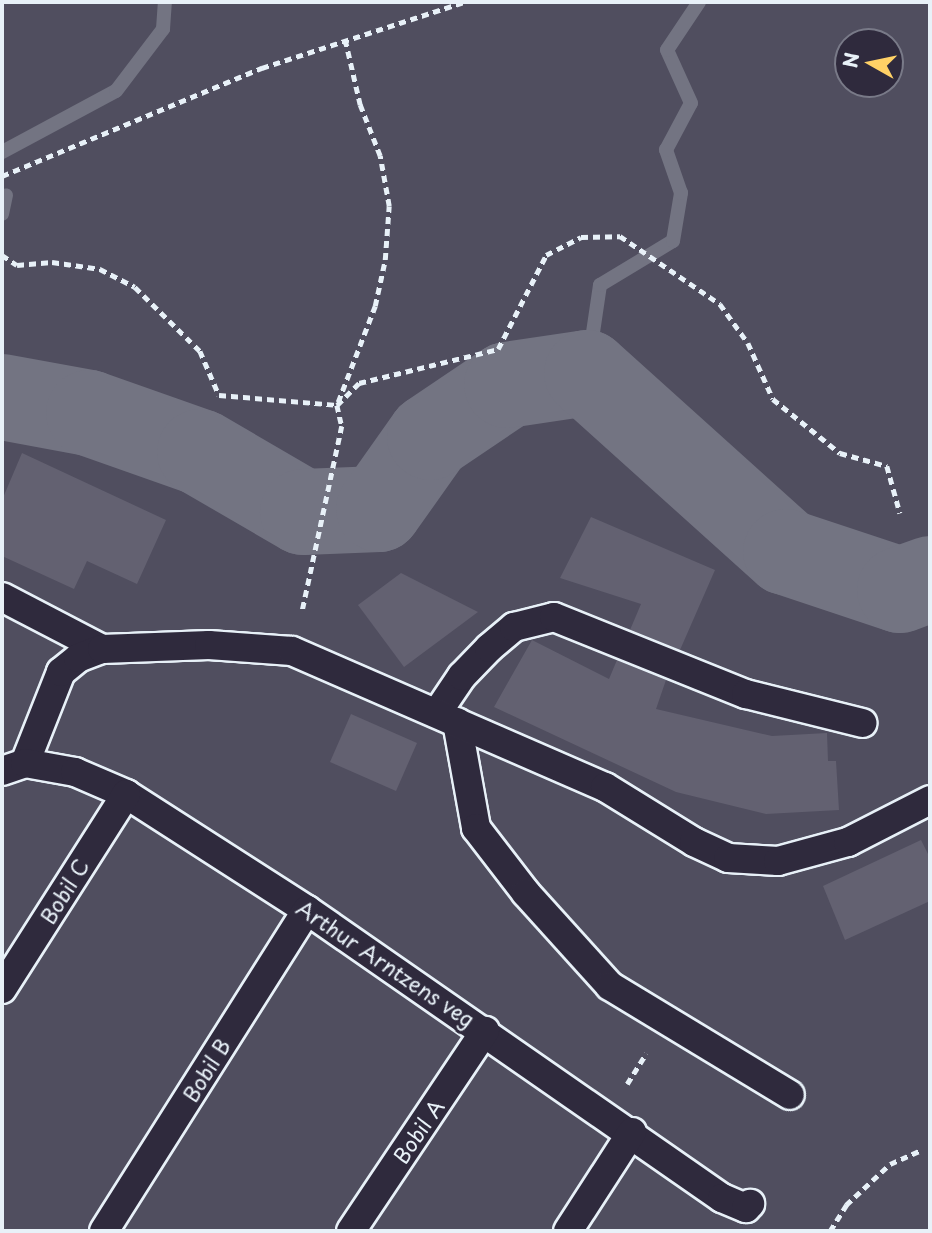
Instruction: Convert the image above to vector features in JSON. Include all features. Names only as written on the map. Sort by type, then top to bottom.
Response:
[{"type":"lane","points":[[2,597],[102,649]]},
{"type":"lane","points":[[790,1095],[665,1022],[610,986],[526,893],[477,828],[447,717],[462,676],[489,648],[514,627],[554,617],[746,694],[862,723]]},
{"type":"lane","points":[[13,767],[61,672],[78,658],[102,649],[209,645],[292,651],[605,787],[694,842],[728,858],[778,861],[848,842],[930,800]]},
{"type":"lane","name":"Arthur Arntzens veg","points":[[13,767],[75,772],[126,794],[307,909],[632,1132],[722,1198],[746,1208],[750,1204]]},
{"type":"lane","name":"Bobil C","points":[[2,989],[126,794]]},
{"type":"lane","name":"Bobil B","points":[[104,1231],[307,909]]},
{"type":"lane","name":"Bobil A","points":[[351,1231],[485,1031]]},
{"type":"lane","points":[[568,1231],[632,1132]]},
{"type":"path","points":[[2,176],[250,73],[464,2]]},
{"type":"path","points":[[292,651],[316,556],[342,426],[337,405],[374,306],[385,260],[389,206],[380,156],[360,106],[345,40]]},
{"type":"path","points":[[2,255],[16,265],[52,262],[100,269],[135,287],[200,351],[219,395],[337,405],[359,383],[498,349],[546,255],[581,237],[620,236],[720,304],[748,343],[773,399],[840,453],[887,466],[900,513]]},
{"type":"path","points":[[608,1116],[665,1022]]},
{"type":"path","points":[[830,1231],[846,1205],[874,1178],[890,1164],[921,1150]]},
{"type":"shaded area","points":[[2,2],[930,2],[930,1231],[2,1231],[2,422],[212,494],[225,429],[112,391],[2,363]]},
{"type":"building","points":[[22,453],[166,520],[137,584],[87,561],[74,589],[2,556],[2,500]]},
{"type":"building","points":[[591,517],[715,570],[680,650],[630,630],[641,604],[560,578]]},
{"type":"building","points":[[401,573],[478,612],[404,667],[358,605]]},
{"type":"building","points":[[532,640],[609,679],[617,660],[666,680],[656,709],[772,736],[827,733],[828,761],[836,761],[839,810],[766,814],[676,792],[494,707]]},
{"type":"building","points":[[351,714],[417,743],[396,791],[330,762]]},
{"type":"building","points":[[921,840],[930,858],[930,901],[845,940],[823,886]]},
{"type":"waterway","points":[[2,152],[116,91],[163,29],[165,2]]},
{"type":"waterway","points":[[587,373],[600,285],[673,241],[681,193],[666,150],[691,103],[667,50],[699,2]]},
{"type":"waterway","points":[[2,214],[6,195]]},
{"type":"waterway","points":[[2,397],[89,413],[200,452],[303,512],[379,509],[430,437],[507,385],[587,373],[786,552],[900,590],[930,579]]}]
